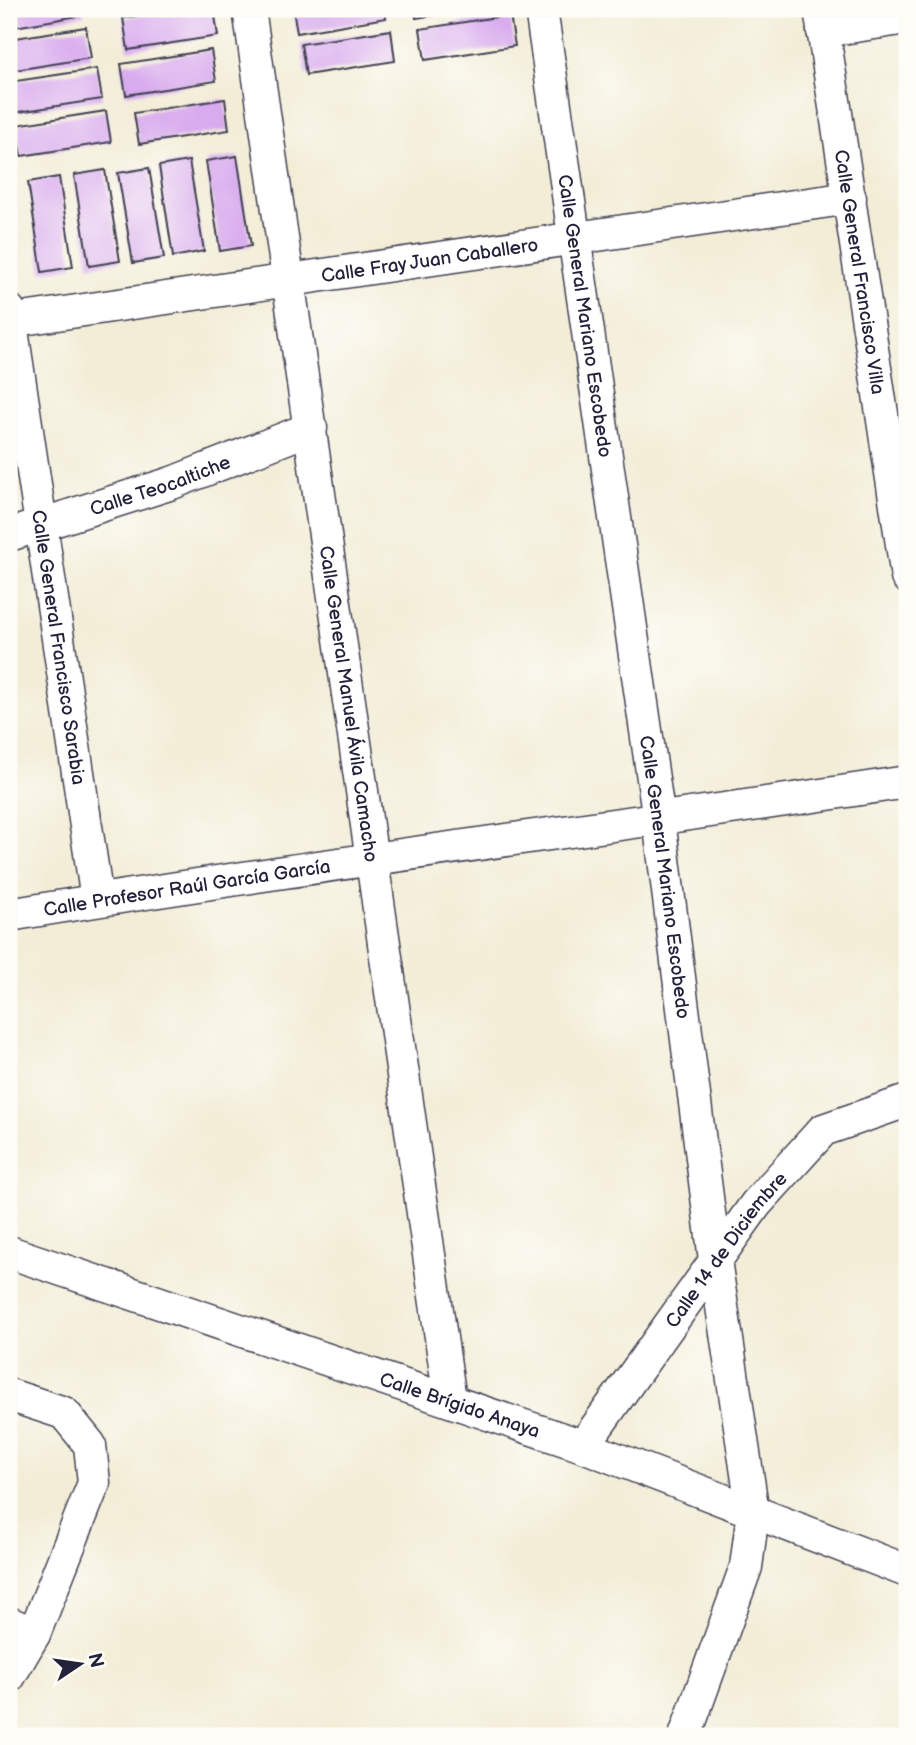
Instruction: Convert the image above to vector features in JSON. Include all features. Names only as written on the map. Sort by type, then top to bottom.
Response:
[{"type":"street","name":"Calle General Manuel Ávila Camacho","points":[[249,9],[450,1400]]},
{"type":"street","name":"Calle General Mariano Escobedo","points":[[541,9],[659,820],[715,1260],[753,1513],[746,1567],[685,1736]]},
{"type":"street","points":[[821,20],[907,18]]},
{"type":"street","name":"Calle General Francisco Villa","points":[[821,20],[907,577]]},
{"type":"street","name":"Calle Fray Juan Caballero","points":[[9,317],[288,280],[850,198]]},
{"type":"street","name":"Calle General Francisco Sarabia","points":[[9,317],[97,900]]},
{"type":"street","name":"Calle Teocaltiche","points":[[9,535],[41,527],[172,483],[310,428]]},
{"type":"street","name":"Calle Profesor Raúl García García","points":[[9,915],[371,858],[659,820],[907,782]]},
{"type":"street","name":"Calle 14 de Diciembre","points":[[583,1447],[756,1204],[823,1130],[907,1101]]},
{"type":"street","name":"Calle Brígido Anaya","points":[[9,1252],[583,1447],[907,1571]]},
{"type":"street","points":[[9,1395],[64,1413],[90,1445],[93,1483],[21,1629],[9,1676]]},
{"type":"building","points":[[9,9],[83,9],[84,15],[9,28]]},
{"type":"building","points":[[186,9],[214,9],[218,36],[128,50],[123,18]]},
{"type":"building","points":[[293,9],[385,9],[386,18],[297,33]]},
{"type":"building","points":[[415,9],[464,9],[464,10],[416,18]]},
{"type":"building","points":[[510,15],[515,46],[425,60],[420,29]]},
{"type":"building","points":[[86,27],[91,58],[9,71],[9,39]]},
{"type":"building","points":[[391,30],[395,61],[306,75],[301,44]]},
{"type":"building","points":[[211,50],[216,81],[126,95],[121,64]]},
{"type":"building","points":[[97,69],[102,99],[12,113],[9,82]]},
{"type":"building","points":[[225,99],[229,130],[139,144],[134,113]]},
{"type":"building","points":[[106,111],[111,142],[21,156],[16,125]]},
{"type":"building","points":[[237,156],[251,246],[220,251],[206,161]]},
{"type":"building","points":[[189,161],[204,251],[173,257],[159,166]]},
{"type":"building","points":[[149,168],[164,258],[133,263],[118,173]]},
{"type":"building","points":[[105,170],[120,261],[89,266],[74,175]]},
{"type":"building","points":[[59,177],[73,267],[42,272],[28,182]]}]
